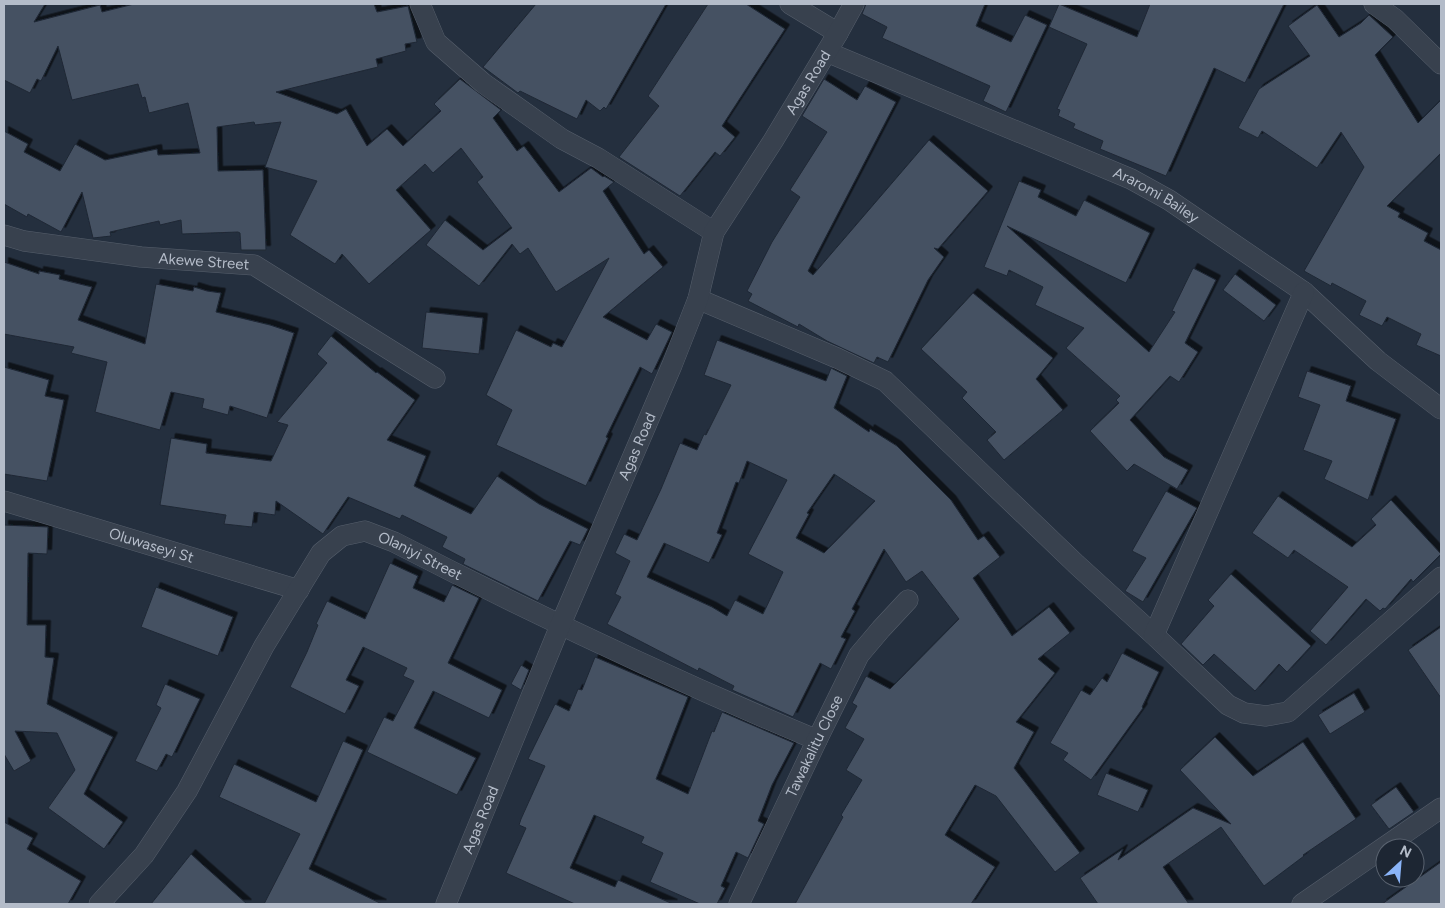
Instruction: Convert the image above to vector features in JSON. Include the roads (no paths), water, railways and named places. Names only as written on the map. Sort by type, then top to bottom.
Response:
[{"type":"street","points":[[420,4],[436,42],[483,83],[562,139],[598,158],[714,232]]},
{"type":"street","points":[[790,4],[838,34]]},
{"type":"street","name":"Agas Road","points":[[446,904],[560,626],[668,374],[698,299],[714,232],[774,141],[854,4]]},
{"type":"street","points":[[1374,4],[1395,19],[1441,64]]},
{"type":"street","name":"Araromi Bailey","points":[[827,52],[1131,179],[1169,200],[1304,292],[1378,361],[1441,409]]},
{"type":"street","name":"Akewe Street","points":[[4,235],[24,241],[140,257],[254,265],[435,378]]},
{"type":"street","points":[[1154,635],[1304,292]]},
{"type":"street","points":[[698,299],[838,358],[885,381],[1076,564],[1228,705],[1244,713],[1266,716],[1288,712],[1441,577]]},
{"type":"street","name":"Oluwaseyi St","points":[[4,501],[299,590]]},
{"type":"street","name":"Olaniyi Street","points":[[99,904],[144,855],[186,790],[264,646],[321,553],[342,536],[365,531],[394,542],[560,626],[734,706],[816,740]]},
{"type":"street","name":"Tawakalitu Close","points":[[739,904],[816,740],[859,656],[908,600]]},
{"type":"street","points":[[1302,904],[1441,808]]}]
